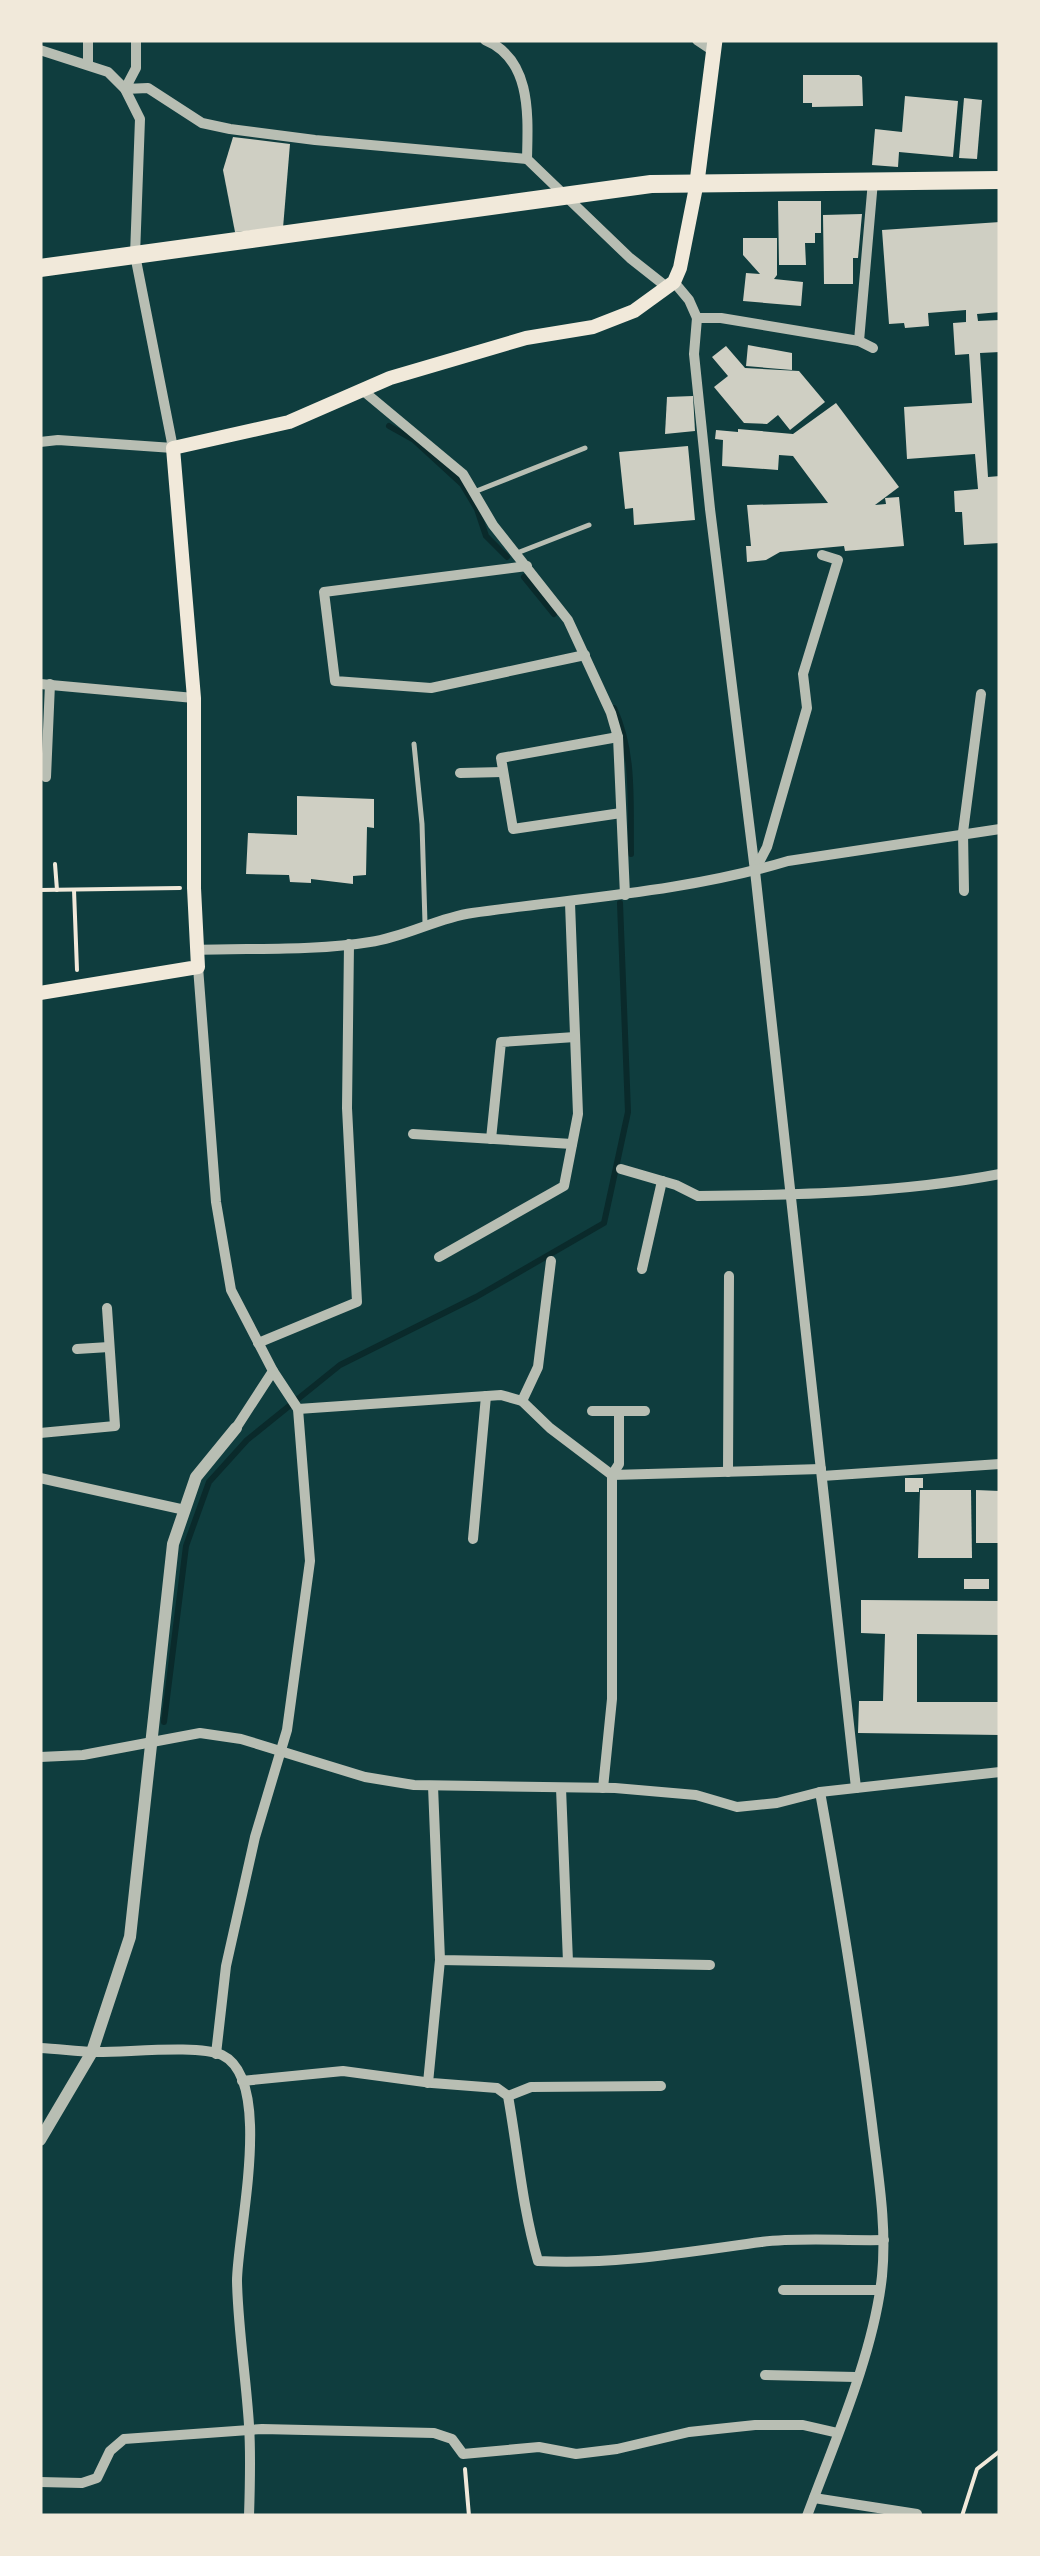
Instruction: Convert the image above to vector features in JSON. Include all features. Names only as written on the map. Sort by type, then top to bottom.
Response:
[{"type":"highway","points":[[40,268],[651,184],[1000,180]]},
{"type":"main road","points":[[40,993],[198,967],[194,698],[173,448],[289,422],[361,388],[526,338],[593,327],[634,311],[671,285],[680,268],[696,182],[714,45]]},
{"type":"street","points":[[88,40],[88,64]]},
{"type":"street","points":[[126,89],[136,68],[136,40]]},
{"type":"street","points":[[485,40],[516,62],[525,95],[527,159]]},
{"type":"street","points":[[697,40],[714,45]]},
{"type":"street","points":[[40,50],[108,72],[126,89],[140,119],[135,255],[173,448],[40,442]]},
{"type":"street","points":[[126,89],[148,88],[202,123],[230,129],[527,159],[630,258],[689,300],[696,318],[694,354],[710,508],[755,871],[856,1788]]},
{"type":"street","points":[[859,341],[872,181]]},
{"type":"street","points":[[696,318],[720,318],[859,341],[873,348]]},
{"type":"street","points":[[361,388],[464,474],[493,525],[568,620],[612,713],[618,737],[625,894]]},
{"type":"street","points":[[755,871],[767,847],[807,708],[803,674],[838,560],[822,555]]},
{"type":"street","points":[[527,566],[324,592],[335,681],[431,688],[585,656]]},
{"type":"street","points":[[46,777],[45,684],[194,698]]},
{"type":"street","points":[[964,891],[963,832],[981,694]]},
{"type":"street","points":[[618,737],[501,758],[513,829],[621,813]]},
{"type":"street","points":[[460,773],[503,772]]},
{"type":"street","points":[[196,950],[349,944],[401,936],[469,913],[570,903],[755,871],[788,861],[1000,828]]},
{"type":"street","points":[[438,1257],[564,1186],[578,1114],[570,903]]},
{"type":"street","points":[[258,1343],[357,1302],[347,1108],[349,944]]},
{"type":"street","points":[[198,967],[219,1220],[231,1290],[296,1406],[310,1562],[286,1730],[255,1837],[226,1966],[216,2054]]},
{"type":"street","points":[[491,1139],[501,1042],[575,1038]]},
{"type":"street","points":[[413,1134],[572,1144]]},
{"type":"street","points":[[621,1169],[698,1196],[790,1195],[942,1185],[1000,1174]]},
{"type":"street","points":[[642,1269],[662,1181]]},
{"type":"street","points":[[522,1401],[538,1367],[551,1261]]},
{"type":"street","points":[[728,1472],[729,1276]]},
{"type":"street","points":[[40,1432],[115,1426],[107,1308]]},
{"type":"street","points":[[77,1349],[109,1348]]},
{"type":"street","points":[[40,2140],[92,2052],[130,1937],[173,1544],[196,1478],[236,1428],[273,1371]]},
{"type":"street","points":[[296,1406],[501,1395],[522,1401],[550,1428],[612,1475],[1000,1464]]},
{"type":"street","points":[[473,1538],[486,1396]]},
{"type":"street","points":[[592,1411],[645,1411]]},
{"type":"street","points":[[603,1788],[612,1699],[612,1475],[619,1464],[619,1411]]},
{"type":"street","points":[[40,1478],[184,1510]]},
{"type":"street","points":[[40,1757],[84,1756],[200,1733],[241,1739],[365,1777],[434,1786],[603,1788],[696,1795],[737,1807],[777,1803],[820,1792],[1000,1772]]},
{"type":"street","points":[[428,2082],[440,1960],[434,1786]]},
{"type":"street","points":[[561,1788],[568,1962]]},
{"type":"street","points":[[807,2516],[873,2324],[884,2240],[866,2082],[820,1792]]},
{"type":"street","points":[[440,1960],[710,1965]]},
{"type":"street","points":[[40,2048],[92,2052],[198,2051],[223,2055],[240,2072],[247,2098],[250,2161],[237,2280],[250,2430],[249,2516]]},
{"type":"street","points":[[242,2081],[344,2071],[497,2088],[508,2096],[525,2216],[538,2261],[663,2256],[764,2242],[884,2240]]},
{"type":"street","points":[[508,2096],[531,2086],[661,2086]]},
{"type":"street","points":[[782,2290],[879,2290]]},
{"type":"street","points":[[765,2375],[856,2378]]},
{"type":"street","points":[[40,2482],[82,2483],[97,2478],[110,2451],[124,2439],[250,2430],[434,2433],[452,2440],[464,2454],[539,2447],[576,2454],[618,2449],[689,2432],[755,2425],[803,2425],[838,2432]]},
{"type":"street","points":[[814,2498],[917,2514]]},
{"type":"lane","points":[[474,492],[585,448]]},
{"type":"lane","points":[[517,553],[588,525]]},
{"type":"lane","points":[[414,744],[422,824],[425,926]]},
{"type":"path","points":[[55,864],[56,890]]},
{"type":"path","points":[[40,890],[194,888]]},
{"type":"path","points":[[74,890],[78,987]]},
{"type":"path","points":[[962,2516],[977,2469],[1000,2451]]},
{"type":"path","points":[[464,2454],[469,2516]]},
{"type":"building","points":[[803,75],[859,75],[863,106],[812,107],[812,103],[803,103]]},
{"type":"building","points":[[905,96],[958,101],[953,157],[899,152],[898,167],[872,165],[875,129],[902,132]]},
{"type":"building","points":[[964,98],[982,100],[977,159],[959,158]]},
{"type":"building","points":[[233,137],[290,144],[283,228],[235,232],[223,170]]},
{"type":"building","points":[[778,201],[821,201],[821,233],[815,233],[815,243],[805,243],[806,265],[779,265]]},
{"type":"building","points":[[862,214],[858,258],[853,258],[853,284],[824,284],[823,215]]},
{"type":"building","points":[[1000,222],[1000,312],[977,314],[978,321],[1000,320],[1000,352],[980,353],[988,477],[1000,476],[1000,543],[964,545],[962,512],[955,512],[954,491],[978,489],[975,454],[907,459],[904,407],[972,403],[969,354],[955,355],[953,323],[966,322],[966,310],[928,313],[929,326],[905,328],[904,323],[889,324],[882,230]]},
{"type":"building","points":[[743,238],[777,238],[774,279],[803,282],[801,306],[743,301],[746,273],[760,274],[743,255]]},
{"type":"building","points":[[748,345],[792,353],[792,370],[746,366]]},
{"type":"building","points":[[726,346],[745,368],[799,371],[825,402],[790,430],[778,415],[767,424],[744,423],[714,387],[728,376],[712,357]]},
{"type":"building","points":[[693,396],[695,431],[665,434],[667,397]]},
{"type":"building","points":[[836,403],[899,487],[875,505],[886,504],[885,498],[899,497],[904,546],[780,552],[766,560],[747,562],[746,546],[751,546],[747,505],[828,503],[793,456],[779,455],[778,470],[722,466],[723,440],[715,439],[716,430],[793,434]]},
{"type":"building","points":[[688,446],[695,520],[634,525],[633,508],[625,509],[619,452]]},
{"type":"building","points":[[297,796],[374,799],[374,828],[367,827],[366,875],[353,876],[353,884],[311,879],[311,883],[290,882],[289,875],[246,874],[248,833],[297,835]]},
{"type":"building","points":[[905,1478],[923,1478],[923,1488],[919,1492],[905,1492]]},
{"type":"building","points":[[920,1490],[971,1490],[972,1558],[918,1558]]},
{"type":"building","points":[[976,1490],[1000,1491],[1000,1543],[976,1543]]},
{"type":"building","points":[[964,1579],[989,1579],[989,1589],[964,1589]]},
{"type":"building","points":[[861,1600],[1000,1601],[1000,1635],[917,1634],[917,1702],[1000,1702],[1000,1735],[858,1733],[859,1701],[883,1701],[885,1634],[861,1633]]},
{"type":"waterway","points":[[389,426],[414,440],[462,484],[477,509],[486,536],[507,557]]},
{"type":"waterway","points":[[524,577],[554,614]]},
{"type":"waterway","points":[[614,708],[628,761],[631,854]]},
{"type":"waterway","points":[[164,1722],[186,1546],[209,1482],[247,1440],[340,1365],[476,1297],[604,1223],[628,1112],[620,903]]}]
